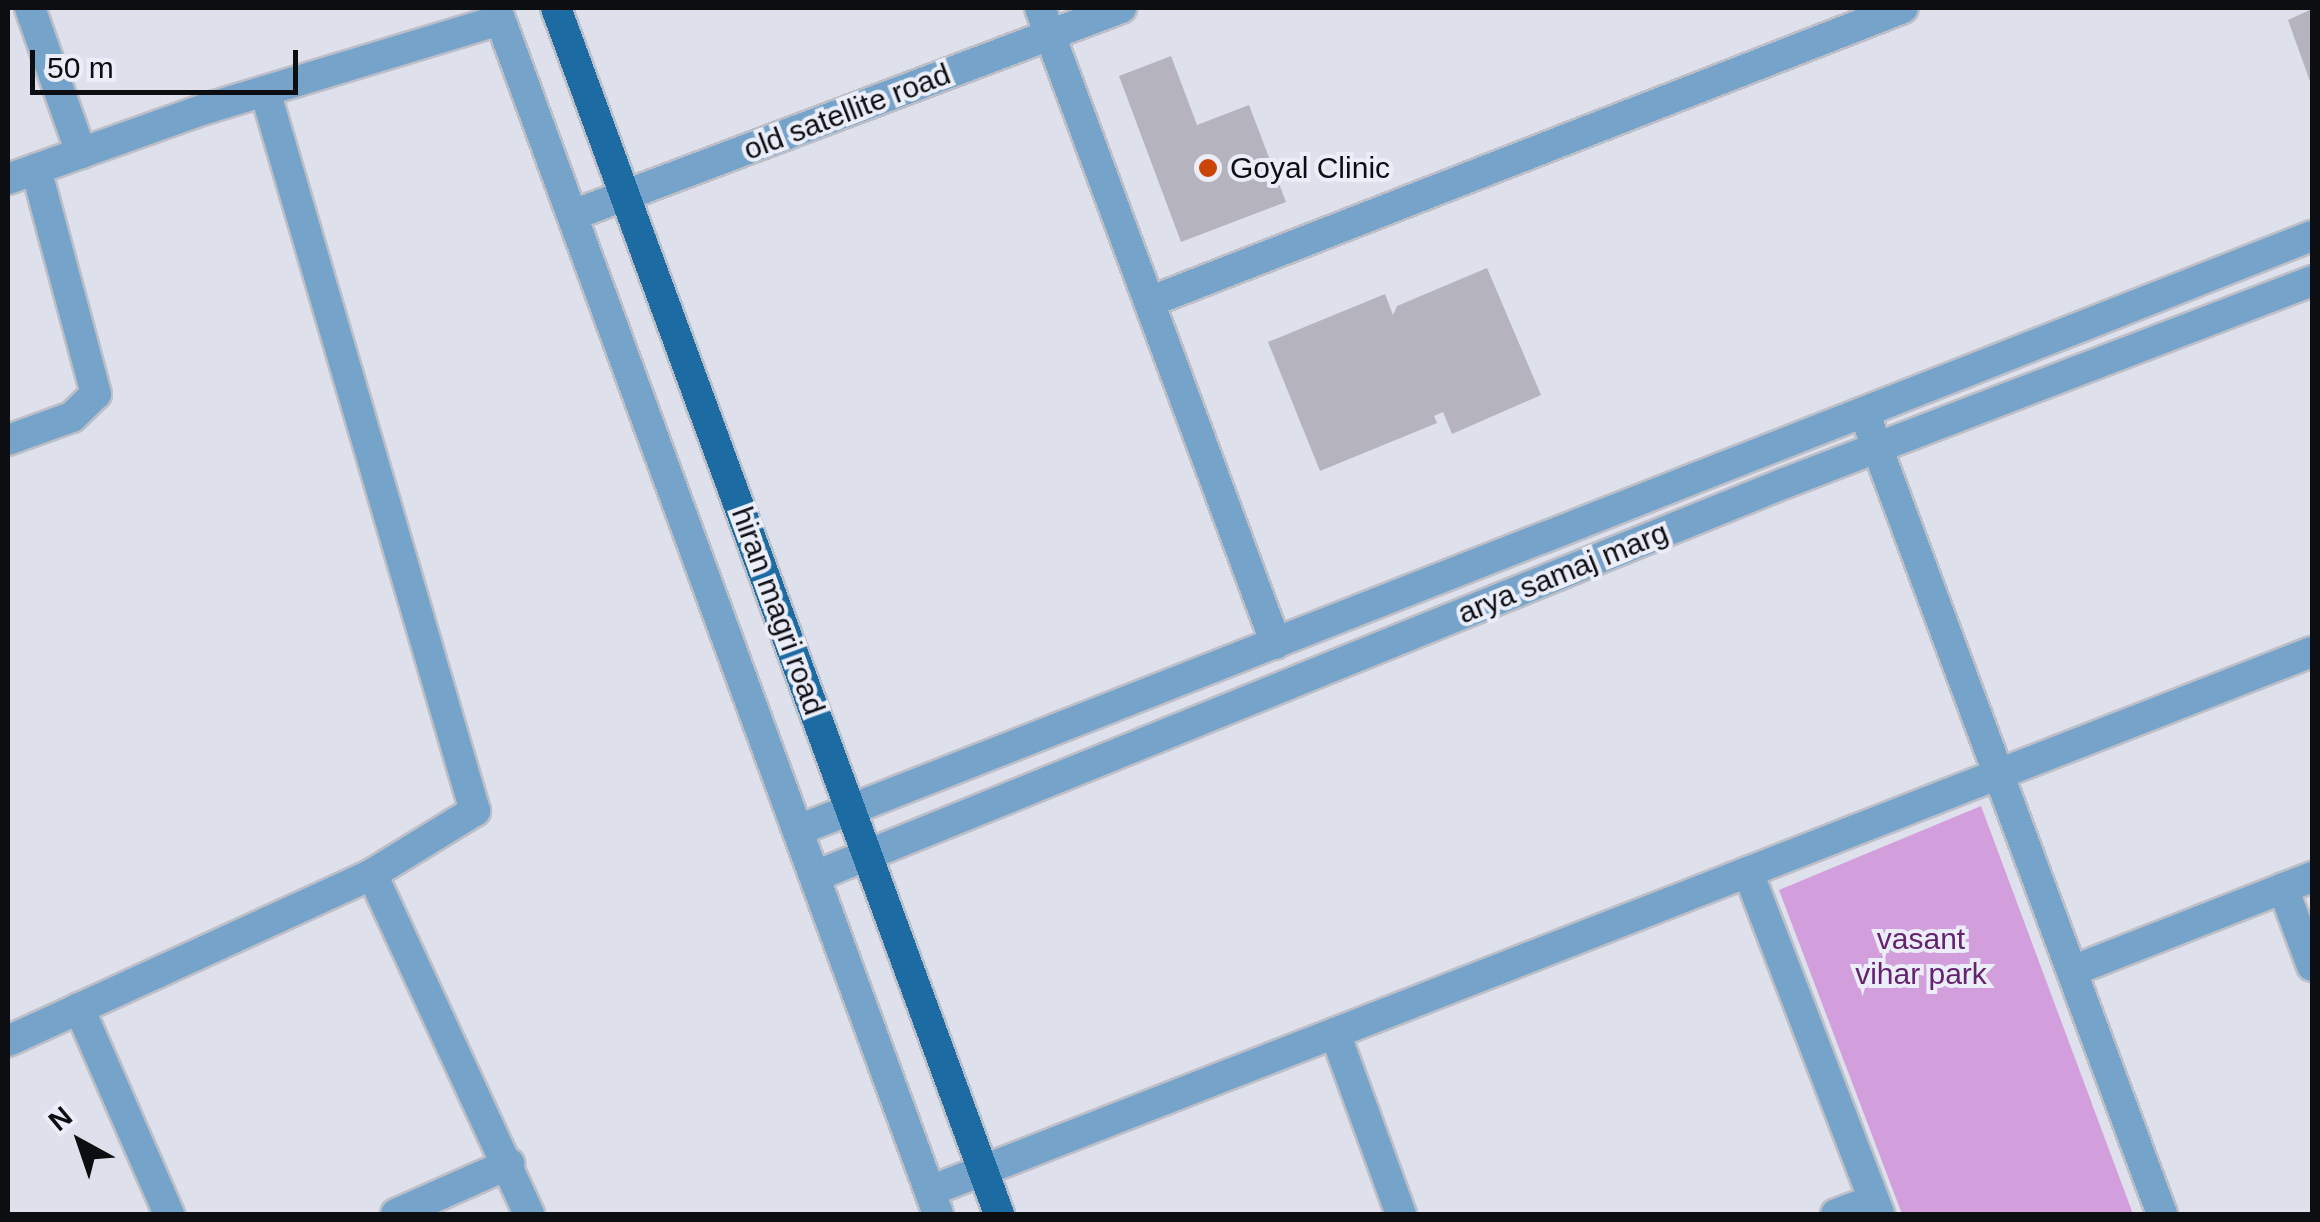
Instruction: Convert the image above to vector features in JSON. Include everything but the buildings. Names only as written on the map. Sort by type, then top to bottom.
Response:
[{"type":"main road","name":"hiran magri road","points":[[556,8],[999,1214]]},
{"type":"street","points":[[30,8],[81,153]]},
{"type":"street","name":"old satellite road","points":[[573,215],[626,197],[1045,21],[1121,8]]},
{"type":"street","points":[[1148,302],[1903,8]]},
{"type":"street","points":[[8,440],[72,417],[96,394],[22,174],[498,14],[818,875],[934,1203],[982,1170],[2312,652]]},
{"type":"street","points":[[1045,21],[1276,644]]},
{"type":"street","points":[[8,1038],[372,874],[474,811],[265,91]]},
{"type":"street","points":[[800,829],[2312,236]]},
{"type":"street","name":"arya samaj marg","points":[[818,875],[1878,447],[2312,281]]},
{"type":"street","points":[[1864,412],[2162,1214]]},
{"type":"street","points":[[1748,872],[1877,1207],[1836,1214]]},
{"type":"street","points":[[372,874],[529,1214]]},
{"type":"street","points":[[2072,972],[2312,877]]},
{"type":"street","points":[[2284,888],[2312,966]]},
{"type":"street","points":[[79,1008],[169,1214]]},
{"type":"street","points":[[1335,1033],[1401,1214]]},
{"type":"street","points":[[396,1214],[509,1164]]},
{"type":"green space","name":"vasant vihar park","points":[[1981,806],[2133,1214],[1902,1214],[1779,890]]},
{"type":"place","name":"Goyal Clinic","points":[[1208,168]]}]
